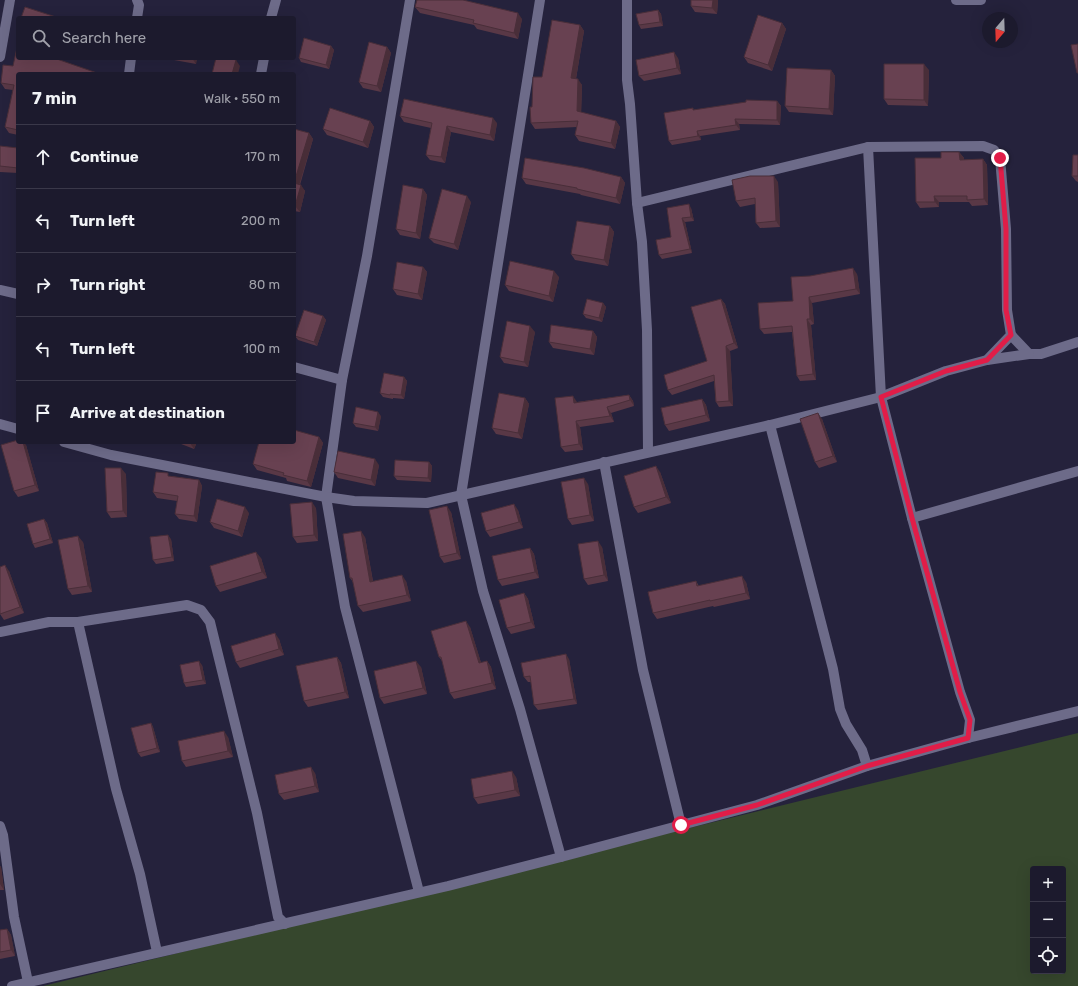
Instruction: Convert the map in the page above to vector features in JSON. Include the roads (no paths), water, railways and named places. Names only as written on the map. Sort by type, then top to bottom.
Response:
[{"type":"street","points":[[0,57],[10,0]]},
{"type":"street","points":[[137,0],[139,5],[137,16]]},
{"type":"street","points":[[272,16],[276,0]]},
{"type":"street","points":[[410,0],[367,256],[342,380],[326,497],[345,607],[419,892]]},
{"type":"street","points":[[540,0],[461,495],[483,591],[520,709],[561,857]]},
{"type":"street","points":[[627,0],[627,80],[637,203],[642,242],[647,330],[648,452]]},
{"type":"street","points":[[956,0],[980,0]]},
{"type":"street","points":[[129,72],[131,60]]},
{"type":"street","points":[[261,72],[264,60]]},
{"type":"street","points":[[637,203],[868,147],[983,146],[994,150],[1000,158],[1006,229],[1006,310],[1011,335],[1029,354]]},
{"type":"street","points":[[868,147],[881,397],[912,518],[960,692],[970,720],[968,738]]},
{"type":"street","points":[[0,290],[16,294]]},
{"type":"street","points":[[987,360],[1011,335]]},
{"type":"street","points":[[71,444],[111,455],[326,497],[354,501],[427,503],[770,425],[881,397],[946,371],[987,360],[1029,354],[1042,354],[1078,342]]},
{"type":"street","points":[[296,368],[342,380]]},
{"type":"street","points":[[0,424],[16,428]]},
{"type":"street","points":[[770,425],[833,669],[840,710],[846,724],[862,750],[867,766]]},
{"type":"street","points":[[604,462],[643,670],[681,825]]},
{"type":"street","points":[[912,518],[1078,471]]},
{"type":"street","points":[[0,632],[49,622],[78,622],[187,605],[201,610],[210,622],[257,813],[278,917],[285,924]]},
{"type":"street","points":[[78,622],[116,789],[140,874],[157,952]]},
{"type":"street","points":[[12,986],[285,924],[561,857],[757,805],[867,766],[968,738],[1078,711]]},
{"type":"street","points":[[1,832],[14,917],[28,982]]}]
